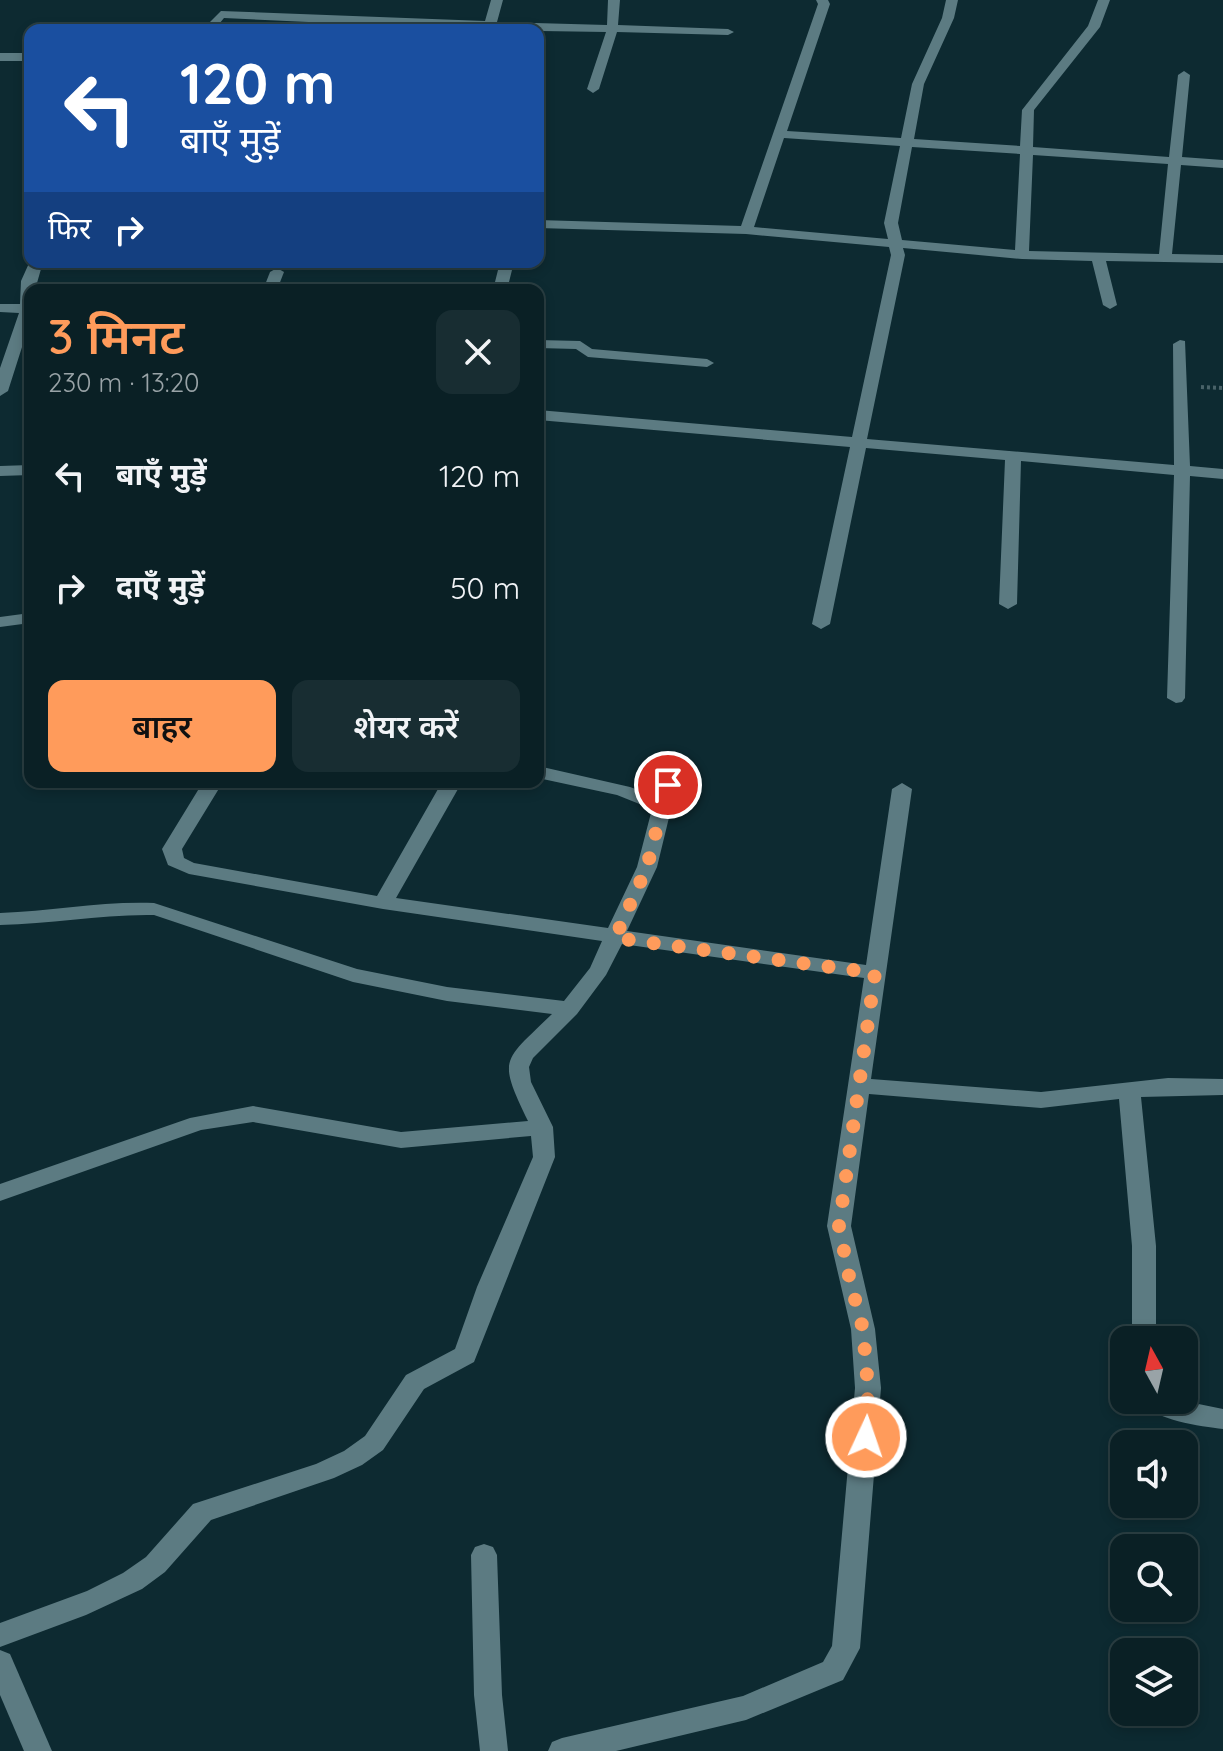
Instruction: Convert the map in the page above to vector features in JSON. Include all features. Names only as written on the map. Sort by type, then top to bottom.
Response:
[{"type":"street","points":[[213,24],[230,0]]},
{"type":"street","points":[[490,24],[497,0]]},
{"type":"street","points":[[593,89],[612,27],[614,0]]},
{"type":"street","points":[[746,230],[824,4],[822,0]]},
{"type":"street","points":[[821,624],[898,255],[891,223],[918,84],[952,0]]},
{"type":"street","points":[[1022,255],[1028,110],[1094,27],[1104,0]]},
{"type":"street","points":[[221,14],[412,24]]},
{"type":"street","points":[[544,28],[728,32]]},
{"type":"street","points":[[0,57],[24,57]]},
{"type":"street","points":[[1165,259],[1184,75]]},
{"type":"street","points":[[780,134],[1223,164]]},
{"type":"street","points":[[544,224],[746,230],[1099,259],[1223,259]]},
{"type":"street","points":[[1099,259],[1110,305]]},
{"type":"street","points":[[272,284],[277,272]]},
{"type":"street","points":[[0,308],[24,309]]},
{"type":"street","points":[[2,383],[24,318]]},
{"type":"street","points":[[544,344],[580,345],[588,353],[707,363]]},
{"type":"street","points":[[1176,698],[1182,471],[1180,344]]},
{"type":"street","points":[[544,416],[1223,474]]},
{"type":"street","points":[[1008,604],[1013,457]]},
{"type":"street","points":[[0,471],[24,470]]},
{"type":"street","points":[[0,622],[24,619]]},
{"type":"street","points":[[0,1635],[116,1589],[149,1571],[189,1522],[202,1512],[325,1471],[374,1443],[415,1382],[465,1355],[489,1287],[544,1157],[542,1127],[532,1100],[520,1082],[518,1067],[524,1054],[569,1009],[599,970],[647,867],[673,764]]},
{"type":"street","points":[[544,773],[612,788],[663,806]]},
{"type":"street","points":[[209,788],[172,849],[175,861],[189,868],[383,903],[875,973]]},
{"type":"street","points":[[383,903],[449,788]]},
{"type":"street","points":[[562,1751],[746,1708],[833,1671],[846,1648],[868,1388],[863,1329],[839,1226],[902,789]]},
{"type":"street","points":[[0,919],[44,918],[124,908],[154,909],[353,975],[447,994],[569,1009]]},
{"type":"street","points":[[858,1086],[1041,1100],[1090,1097],[1129,1090],[1202,1085],[1223,1087]]},
{"type":"street","points":[[1129,1090],[1145,1278],[1144,1326]]},
{"type":"street","points":[[0,1193],[165,1134],[233,1116],[253,1114],[401,1140],[542,1127]]},
{"type":"street","points":[[1190,1414],[1223,1419]]},
{"type":"street","points":[[484,1555],[488,1695],[494,1751]]},
{"type":"street","points":[[0,1662],[38,1751]]},
{"type":"route","points":[[668,785],[647,867],[615,938],[875,973],[839,1226],[863,1329],[868,1388],[866,1437]]}]
